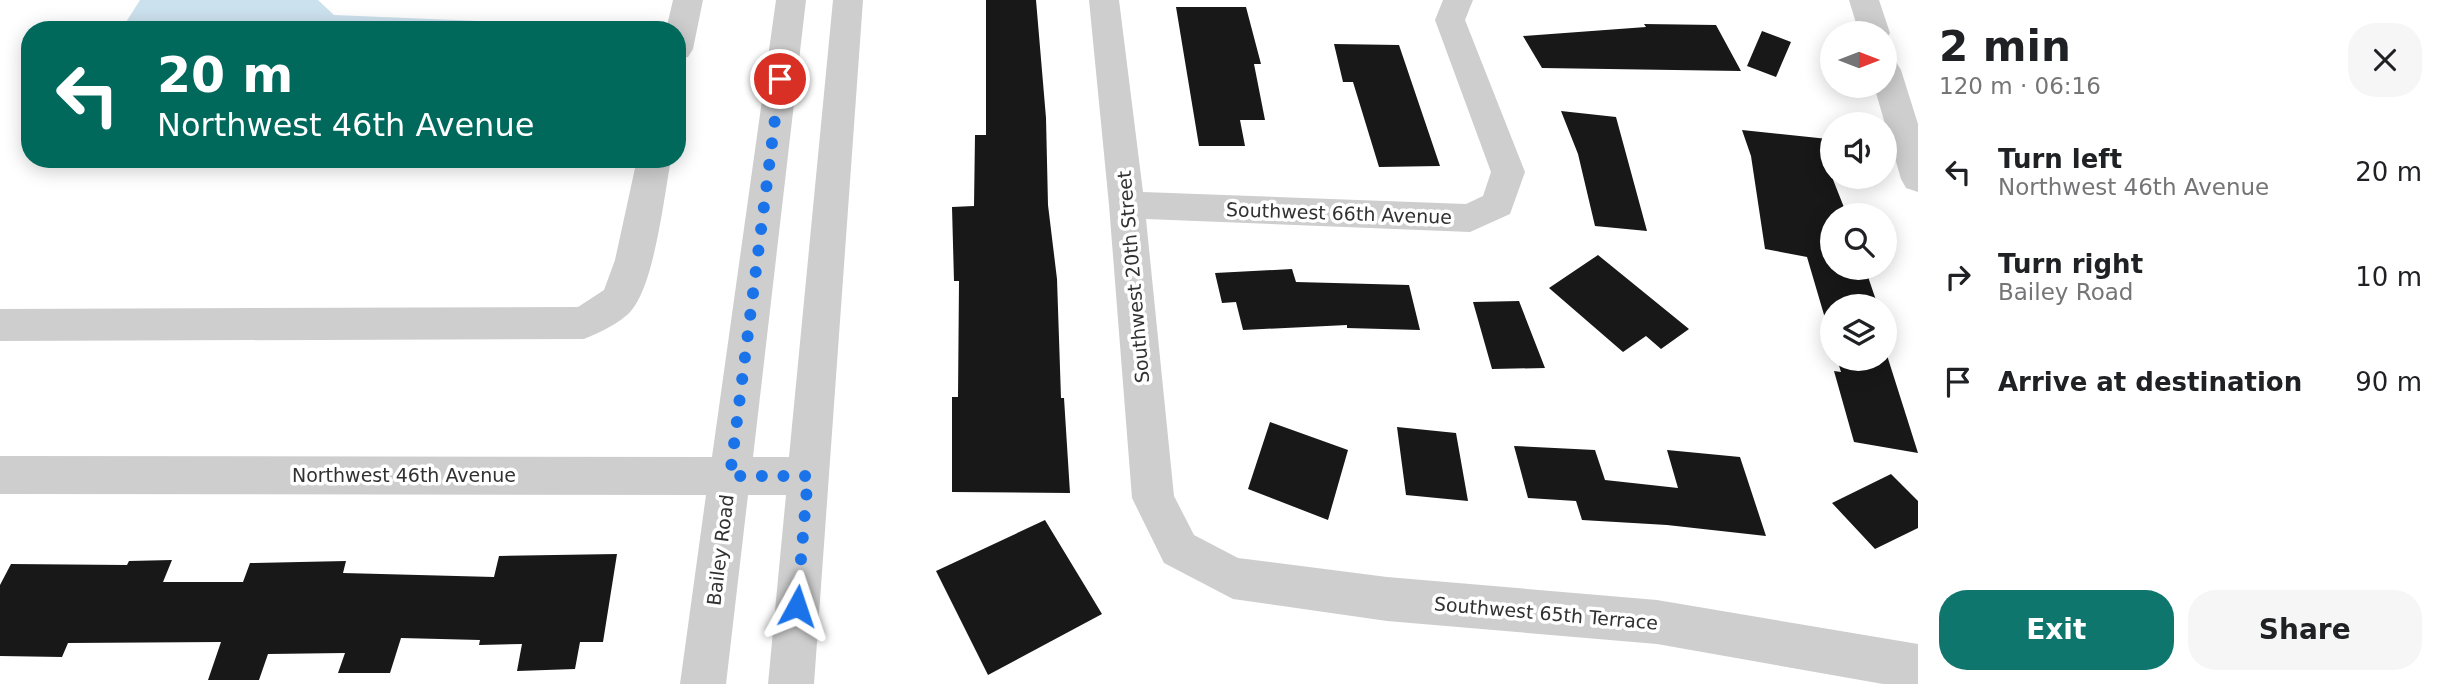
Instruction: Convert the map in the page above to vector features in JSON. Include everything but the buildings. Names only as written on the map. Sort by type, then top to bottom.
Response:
[{"type":"street","points":[[683,21],[688,0]]},
{"type":"street","name":"Bailey Road","points":[[703,684],[791,0]]},
{"type":"street","points":[[790,684],[848,0]]},
{"type":"street","name":"Southwest 20th Street","points":[[1104,0],[1127,205],[1153,498],[1179,549]]},
{"type":"street","name":"Southwest 66th Avenue","points":[[1127,205],[1470,218],[1498,204],[1508,172],[1450,20],[1458,0]]},
{"type":"street","points":[[1864,0],[1870,21]]},
{"type":"street","points":[[1893,98],[1918,179]]},
{"type":"street","points":[[0,325],[584,323],[620,299],[633,260],[652,168]]},
{"type":"street","name":"Northwest 46th Avenue","points":[[0,475],[808,476]]},
{"type":"street","name":"Southwest 65th Terrace","points":[[1179,549],[1233,578],[1387,599],[1657,622],[1918,667]]},
{"type":"water","points":[[140,0],[318,0],[334,15],[480,21],[127,21]]},
{"type":"route","points":[[780,79],[730,476],[808,476],[797,606]]}]
